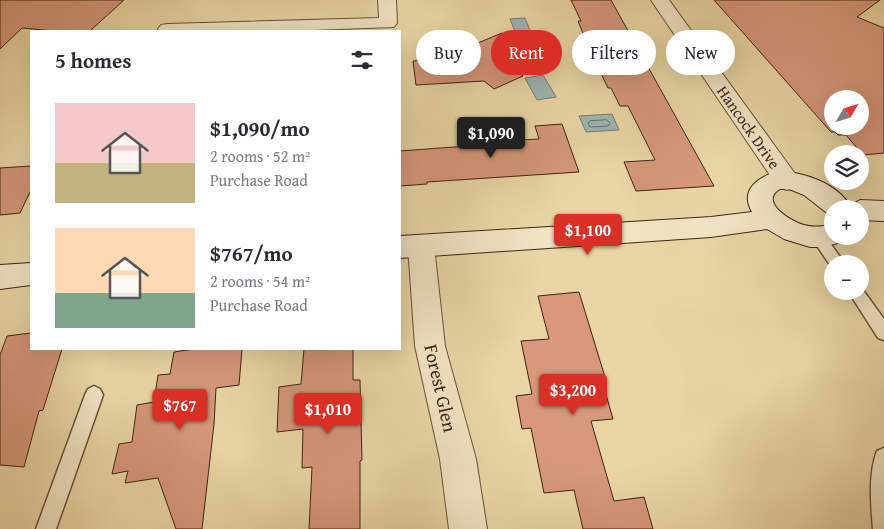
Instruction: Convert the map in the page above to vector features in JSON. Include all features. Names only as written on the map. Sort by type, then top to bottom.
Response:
[{"type":"street","points":[[167,29],[388,22],[387,0]]},
{"type":"street","name":"Hancock Drive","points":[[660,0],[787,180]]},
{"type":"street","points":[[824,236],[795,233],[771,219],[764,209],[761,200],[762,192],[767,185],[787,180],[813,187],[831,200]]},
{"type":"street","points":[[869,210],[884,211]]},
{"type":"street","points":[[411,247],[711,227],[771,219]]},
{"type":"street","name":"Forest Glen","points":[[411,247],[430,346],[458,459],[468,529]]},
{"type":"street","points":[[0,277],[30,274]]},
{"type":"lane","points":[[862,300],[884,333]]},
{"type":"lane","points":[[46,529],[94,395]]},
{"type":"lane","points":[[883,529],[881,496],[884,458]]},
{"type":"water","points":[[525,18],[530,30],[514,30],[510,19]]},
{"type":"water","points":[[543,75],[556,97],[537,100],[525,78]]},
{"type":"water","points":[[612,114],[619,130],[586,132],[579,116]]},
{"type":"building","points":[[0,0],[124,0],[91,30],[22,28],[0,49]]},
{"type":"building","points":[[571,0],[611,0],[628,30],[582,30],[578,21],[581,21]]},
{"type":"building","points":[[714,0],[880,0],[857,17],[884,28],[884,153],[869,154],[869,145],[854,145],[846,135],[869,135],[869,90],[824,90],[824,124]]},
{"type":"building","points":[[491,38],[491,75],[523,76],[494,89],[484,81],[416,85],[413,61],[416,61],[416,75],[481,75],[481,42]]},
{"type":"building","points":[[602,75],[653,75],[714,186],[636,191],[624,162],[655,160],[628,106],[620,106],[611,88],[608,88]]},
{"type":"building","points":[[562,124],[579,172],[427,182],[427,184],[401,186],[401,151],[467,146],[466,143],[539,139],[535,126]]},
{"type":"building","points":[[30,166],[30,192],[20,213],[0,215],[0,168]]},
{"type":"building","points":[[579,292],[605,377],[601,377],[613,419],[591,421],[614,501],[644,497],[653,529],[583,529],[574,490],[544,493],[531,428],[522,429],[516,396],[532,394],[521,341],[549,339],[538,296]]},
{"type":"building","points":[[30,333],[30,350],[62,350],[43,410],[39,411],[24,467],[0,465],[0,355],[7,336]]},
{"type":"building","points":[[187,350],[242,350],[239,385],[216,388],[214,424],[202,529],[176,529],[158,478],[125,483],[128,471],[112,474],[119,444],[132,442],[137,405],[154,402],[158,375],[170,374],[174,352]]},
{"type":"building","points":[[304,350],[353,350],[353,380],[360,380],[362,460],[360,461],[360,529],[309,529],[312,467],[302,468],[303,429],[277,432],[279,387],[301,384]]}]
